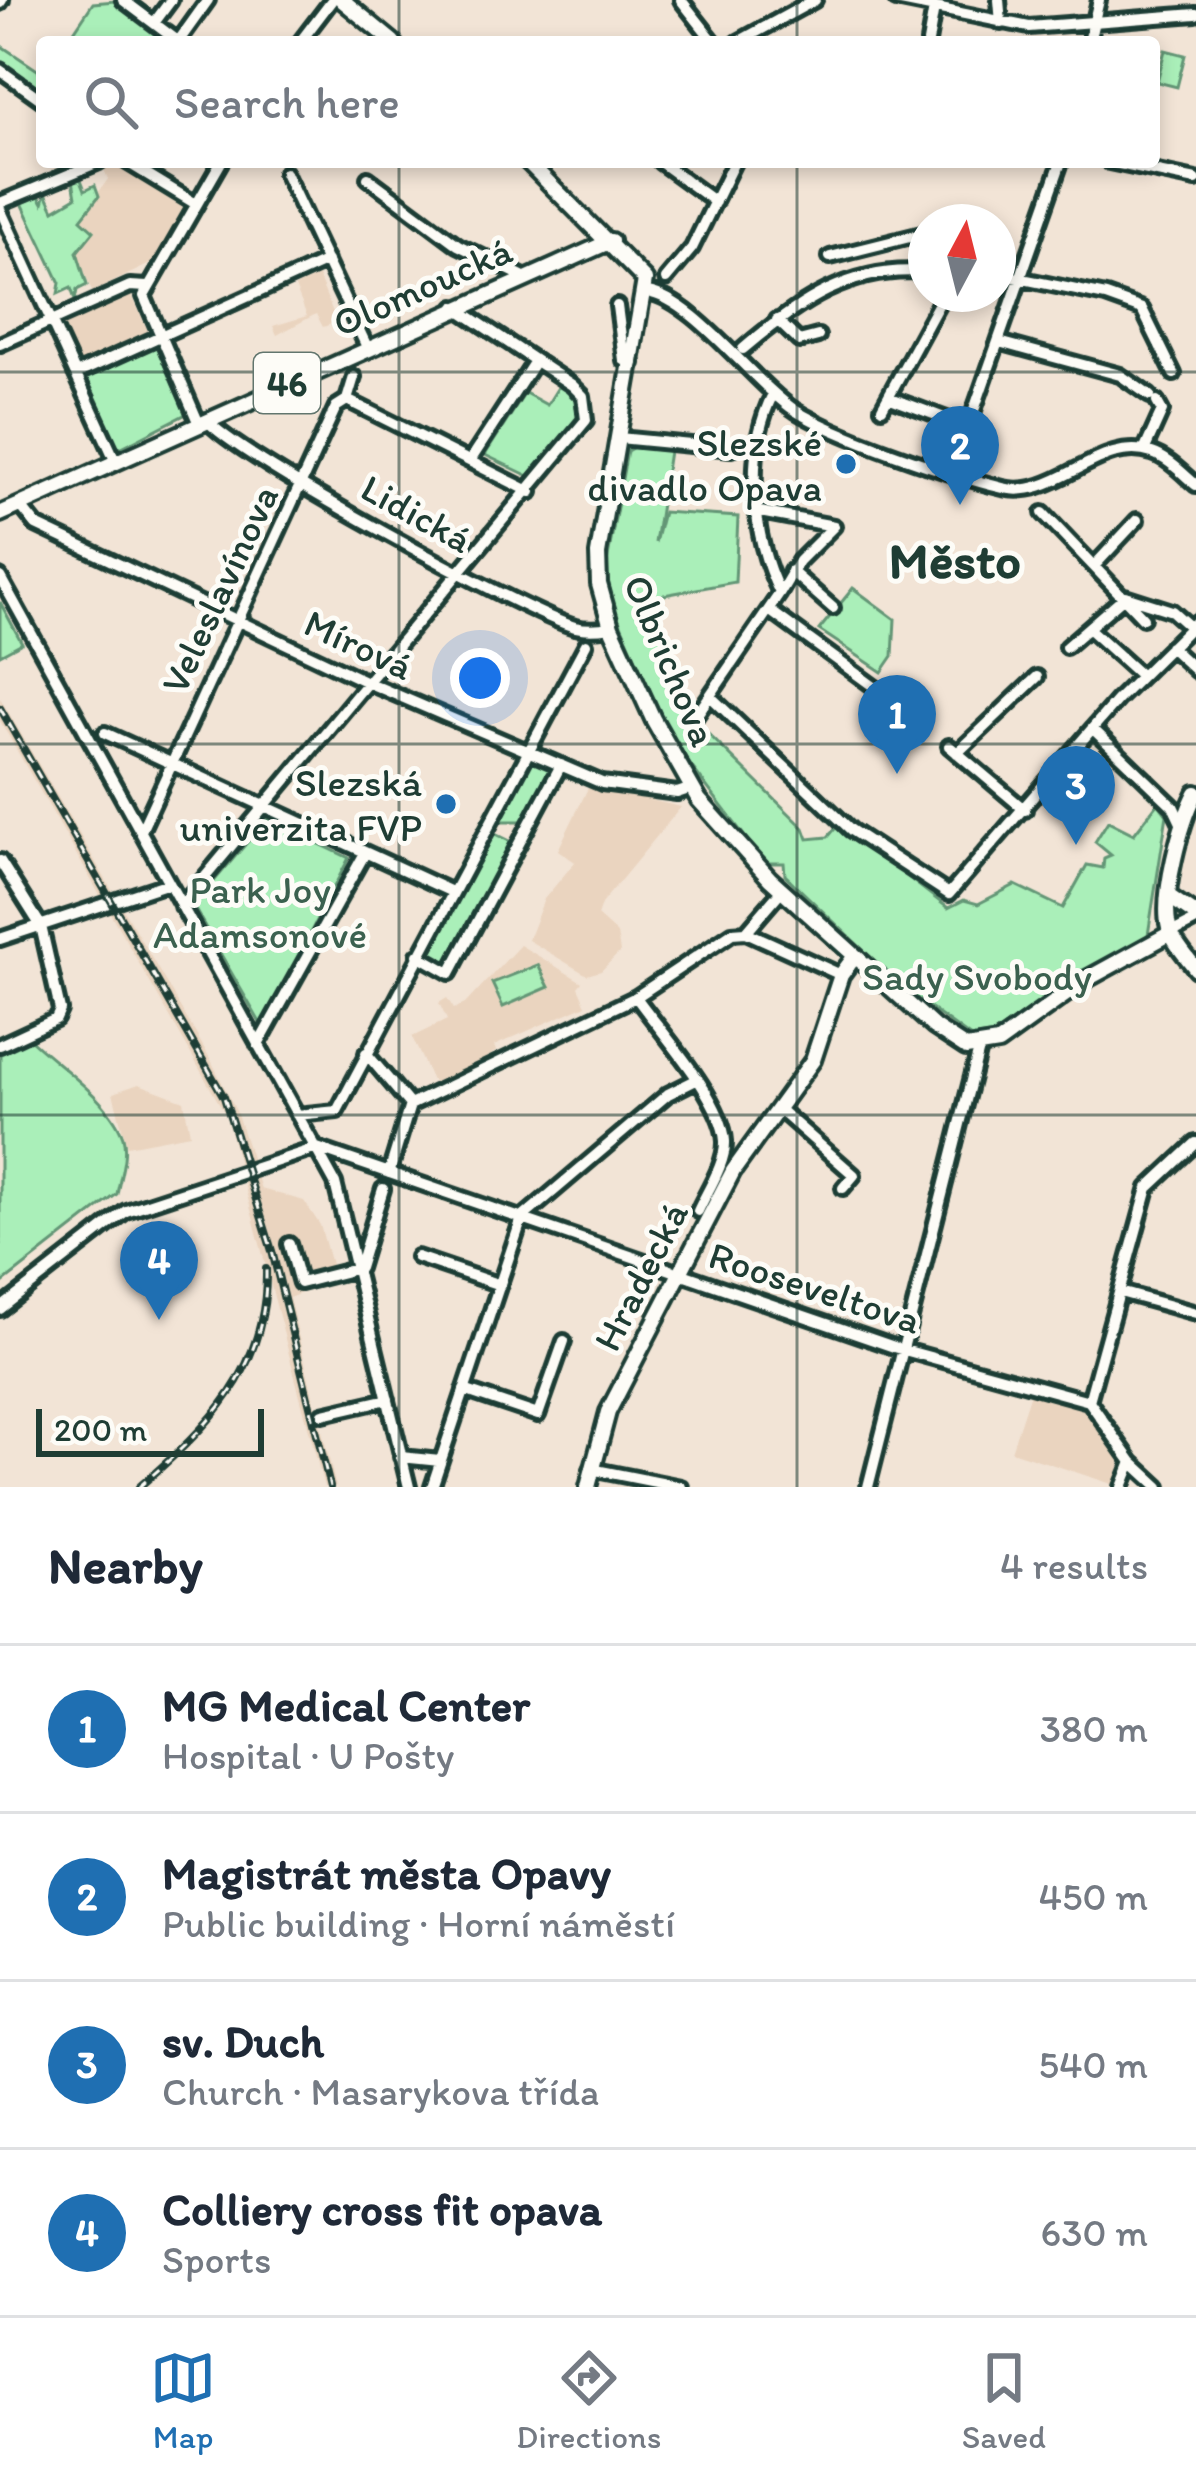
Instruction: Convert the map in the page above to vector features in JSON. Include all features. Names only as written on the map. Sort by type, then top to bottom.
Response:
[{"type":"main road","points":[[342,0],[386,36]]},
{"type":"main road","points":[[534,168],[641,272],[646,292]]},
{"type":"main road","name":"Olomoucká","points":[[0,514],[522,276],[611,241]]},
{"type":"main road","name":"Olbrichova","points":[[646,292],[598,563],[611,627],[692,788],[778,886],[854,956],[951,1041],[980,1049]]},
{"type":"main road","points":[[1196,793],[1182,825],[1171,898],[1171,933],[1196,969]]},
{"type":"main road","points":[[1171,898],[1196,918]]},
{"type":"main road","points":[[980,1049],[998,1043],[1087,979],[1171,933]]},
{"type":"main road","name":"Hradecká","points":[[588,1487],[608,1412],[733,1171],[780,1110],[820,1044],[841,975],[854,956]]},
{"type":"street","points":[[123,0],[170,36]]},
{"type":"street","points":[[154,23],[171,0]]},
{"type":"street","points":[[182,36],[208,0]]},
{"type":"street","points":[[305,36],[332,0]]},
{"type":"street","points":[[681,0],[709,36]]},
{"type":"street","points":[[896,0],[1029,27],[1196,14]]},
{"type":"street","points":[[999,0],[1001,22]]},
{"type":"street","points":[[1090,36],[1099,0]]},
{"type":"street","points":[[748,36],[809,1]]},
{"type":"street","points":[[929,36],[934,8]]},
{"type":"street","points":[[0,70],[36,96]]},
{"type":"street","points":[[86,168],[0,206],[116,462]]},
{"type":"street","points":[[137,168],[196,204]]},
{"type":"street","points":[[203,422],[144,300],[147,287],[217,168]]},
{"type":"street","points":[[667,168],[715,202]]},
{"type":"street","points":[[666,279],[692,248],[731,168]]},
{"type":"street","points":[[953,470],[1058,168]]},
{"type":"street","points":[[1137,168],[1196,180]]},
{"type":"street","points":[[285,173],[368,347]]},
{"type":"street","points":[[368,178],[458,245],[522,276]]},
{"type":"street","points":[[830,257],[908,238]]},
{"type":"street","points":[[76,374],[327,261]]},
{"type":"street","points":[[743,349],[777,320],[860,274],[908,270]]},
{"type":"street","points":[[1016,278],[1142,308],[1174,374]]},
{"type":"street","points":[[0,344],[130,286],[147,287]]},
{"type":"street","points":[[646,292],[669,298],[773,394],[824,425],[1021,490],[1111,454],[1144,451],[1196,485]]},
{"type":"street","points":[[617,306],[624,360],[633,363]]},
{"type":"street","points":[[181,906],[578,437],[586,420],[583,396],[455,307]]},
{"type":"street","points":[[934,312],[885,402],[947,419]]},
{"type":"street","points":[[777,320],[799,340],[818,336]]},
{"type":"street","points":[[620,328],[641,327]]},
{"type":"street","points":[[999,342],[1107,371],[1154,399],[1162,411],[1144,451]]},
{"type":"street","points":[[470,461],[536,362]]},
{"type":"street","name":"Veleslavínova","points":[[141,831],[354,377]]},
{"type":"street","points":[[773,394],[751,451],[763,559],[780,593]]},
{"type":"street","points":[[347,400],[531,492]]},
{"type":"street","name":"Lidická","points":[[203,422],[239,448],[461,572],[573,626],[611,627]]},
{"type":"street","points":[[620,438],[732,449]]},
{"type":"street","name":"Mírová","points":[[20,505],[36,526],[369,683],[561,765],[616,787],[677,794],[692,788]]},
{"type":"street","points":[[696,716],[791,571],[834,526],[760,512]]},
{"type":"street","points":[[1043,513],[1143,618]]},
{"type":"street","points":[[1095,566],[1137,520]]},
{"type":"street","points":[[791,571],[832,608]]},
{"type":"street","points":[[0,577],[343,1200],[409,1487]]},
{"type":"street","points":[[710,696],[833,813],[949,894],[1140,675],[1193,624],[1172,611],[1125,596]]},
{"type":"street","points":[[1066,647],[1125,596]]},
{"type":"street","points":[[769,610],[903,708]]},
{"type":"street","points":[[1088,628],[1140,675]]},
{"type":"street","points":[[297,1115],[338,1112],[365,1053],[586,644]]},
{"type":"street","points":[[1169,647],[1196,671]]},
{"type":"street","points":[[1025,810],[953,749],[1036,677]]},
{"type":"street","points":[[1094,730],[1173,806],[1182,825]]},
{"type":"street","points":[[105,734],[452,892]]},
{"type":"street","points":[[418,955],[450,973],[561,765]]},
{"type":"street","points":[[258,1045],[364,853]]},
{"type":"street","points":[[0,861],[41,926],[60,1010],[56,1019],[0,1045]]},
{"type":"street","points":[[0,939],[169,883]]},
{"type":"street","points":[[746,932],[778,886]]},
{"type":"street","points":[[1171,933],[1196,918]]},
{"type":"street","points":[[389,1173],[410,1105],[636,997],[732,933],[746,932],[841,975]]},
{"type":"street","points":[[636,997],[681,1049],[724,1141],[698,1211]]},
{"type":"street","points":[[870,1486],[980,1049]]},
{"type":"street","points":[[365,1053],[410,1105]]},
{"type":"street","points":[[432,1487],[522,1218],[668,1094],[695,1080]]},
{"type":"street","points":[[780,1110],[854,1175],[843,1188]]},
{"type":"street","points":[[1159,1487],[1132,1462],[1089,1401],[1151,1182],[1196,1143]]},
{"type":"street","points":[[0,1309],[126,1211],[317,1148]]},
{"type":"street","name":"Rooseveltova","points":[[317,1148],[904,1350],[1089,1401]]},
{"type":"street","points":[[359,1268],[383,1190]]},
{"type":"street","points":[[289,1244],[300,1283],[359,1268]]},
{"type":"street","points":[[417,1257],[500,1285]]},
{"type":"street","points":[[1120,1292],[1196,1313]]},
{"type":"street","points":[[464,1390],[538,1415],[564,1341]]},
{"type":"street","points":[[323,1414],[388,1399]]},
{"type":"street","points":[[401,1457],[440,1461]]},
{"type":"street","points":[[1122,1487],[1132,1462]]},
{"type":"street","points":[[591,1469],[681,1487]]},
{"type":"shaded area","points":[[103,168],[126,168],[186,205],[152,263],[92,292],[77,252],[86,241],[80,219],[108,179]]},
{"type":"shaded area","points":[[318,276],[337,322],[323,327],[316,314],[277,335],[273,326],[307,316],[295,287]]},
{"type":"shaded area","points":[[131,293],[149,334],[79,367],[60,325]]},
{"type":"shaded area","points":[[0,698],[211,1060],[236,1111],[261,1189],[304,1201],[320,1225],[335,1279],[289,1298],[336,1487],[324,1487],[226,1115],[0,721]]},
{"type":"shaded area","points":[[589,786],[681,807],[601,904],[597,916],[617,934],[620,952],[601,971],[587,975],[528,940],[544,899],[575,862],[558,850]]},
{"type":"shaded area","points":[[520,945],[582,982],[578,987],[586,1005],[494,1046],[496,1051],[487,1058],[433,1083],[412,1037],[447,1020],[439,1003],[447,998],[454,1009],[465,1004]]},
{"type":"shaded area","points":[[139,1084],[184,1101],[190,1134],[127,1146],[113,1093]]},
{"type":"shaded area","points":[[1031,1390],[1086,1406],[1122,1453],[1115,1485],[1011,1451]]},
{"type":"green space","points":[[115,1],[131,6],[165,36],[71,36],[93,3]]},
{"type":"green space","points":[[0,45],[36,69],[36,91],[0,64]]},
{"type":"green space","points":[[1165,50],[1185,55],[1177,87],[1160,83]]},
{"type":"green space","points":[[80,177],[85,190],[95,185],[99,196],[81,219],[94,231],[77,252],[87,285],[77,290],[75,300],[71,288],[58,294],[60,283],[22,203],[39,196],[43,203],[46,193],[54,210],[76,197],[73,180]]},
{"type":"green space","points":[[155,344],[186,414],[116,450],[83,378]]},
{"type":"green space","points":[[560,384],[577,399],[582,417],[533,478],[485,455],[525,393],[547,405]]},
{"type":"green space","name":"Sady Svobody","points":[[634,447],[669,451],[655,543],[663,512],[738,517],[735,582],[653,597],[691,717],[804,828],[808,839],[828,837],[839,824],[948,908],[964,900],[978,904],[1015,885],[1063,908],[1087,865],[1103,868],[1104,858],[1111,855],[1095,842],[1108,821],[1134,834],[1158,803],[1167,815],[1148,935],[1069,981],[994,1034],[971,1038],[904,989],[785,875],[784,863],[765,863],[672,741],[613,606],[606,569],[627,451]]},
{"type":"green space","points":[[853,588],[895,619],[893,656],[882,672],[819,630]]},
{"type":"green space","points":[[0,602],[22,643],[0,655]]},
{"type":"green space","points":[[528,762],[555,769],[527,821],[496,821]]},
{"type":"green space","name":"Park Joy Adamsonové","points":[[267,819],[349,858],[262,1026],[193,906]]},
{"type":"green space","points":[[491,832],[515,844],[449,966],[426,953]]},
{"type":"green space","points":[[538,965],[549,987],[503,1007],[492,983]]},
{"type":"green space","points":[[31,1040],[107,1110],[123,1137],[124,1158],[117,1194],[0,1285],[0,1050]]},
{"type":"railway","points":[[0,708],[224,1097],[272,1251],[330,1487]]},
{"type":"railway","points":[[139,1487],[189,1441],[230,1393],[257,1337],[266,1269]]},
{"type":"place","name":"Slezské divadlo Opava","points":[[846,464]]},
{"type":"place","name":"Magistrát města Opavy","points":[[960,505]]},
{"type":"place","name":"MG Medical Center","points":[[897,774]]},
{"type":"place","name":"Slezská univerzita FVP","points":[[446,804]]},
{"type":"place","name":"sv. Duch","points":[[1076,845]]},
{"type":"place","name":"Colliery cross fit opava","points":[[159,1320]]},
{"type":"district","name":"Město","points":[[955,560]]}]
